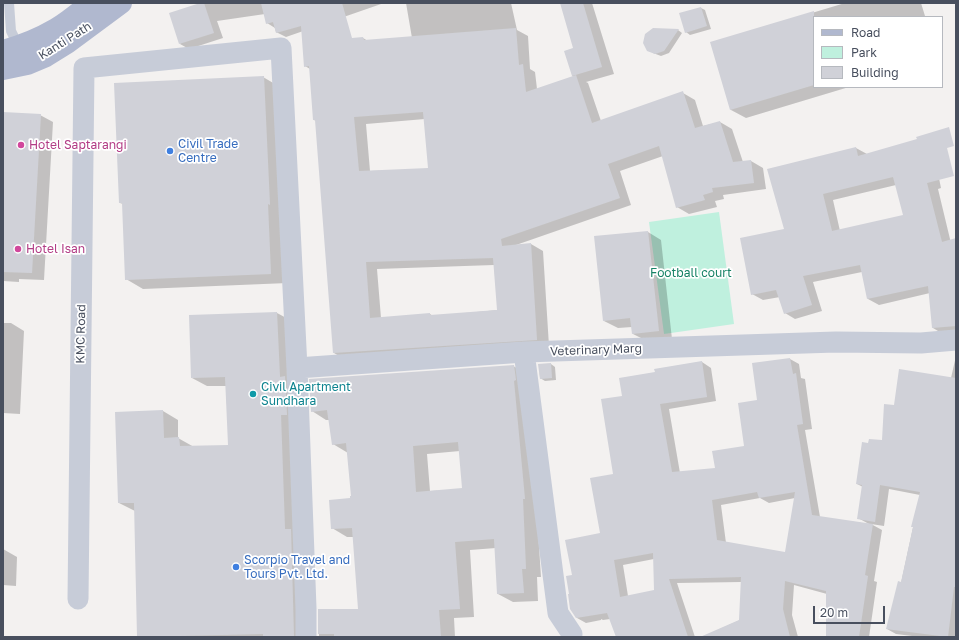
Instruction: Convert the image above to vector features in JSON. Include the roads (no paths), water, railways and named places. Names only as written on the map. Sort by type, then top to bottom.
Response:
[{"type":"main road","points":[[16,54],[37,39],[56,29],[91,3]]},
{"type":"main road","name":"Kanti Path","points":[[3,70],[16,54],[46,56],[67,43],[121,3]]},
{"type":"street","points":[[67,43],[84,68],[280,48],[296,368],[306,637]]},
{"type":"street","name":"KMC Road","points":[[78,599],[84,68]]},
{"type":"street","name":"Veterinary Marg","points":[[296,368],[524,352],[836,342],[921,343],[956,340]]},
{"type":"street","points":[[524,352],[558,613],[569,636]]},
{"type":"lane","points":[[9,3],[11,31],[16,54]]},
{"type":"place","name":"Hotel Saptarangi","points":[[21,145]]},
{"type":"place","name":"Civil Trade Centre","points":[[170,151]]},
{"type":"place","name":"Hotel Isan","points":[[18,249]]},
{"type":"place","name":"Civil Apartment Sundhara","points":[[253,394]]},
{"type":"place","name":"Scorpio Travel and Tours Pvt. Ltd.","points":[[236,567]]},
{"type":"park label","name":"Football court","points":[[691,273]]}]
